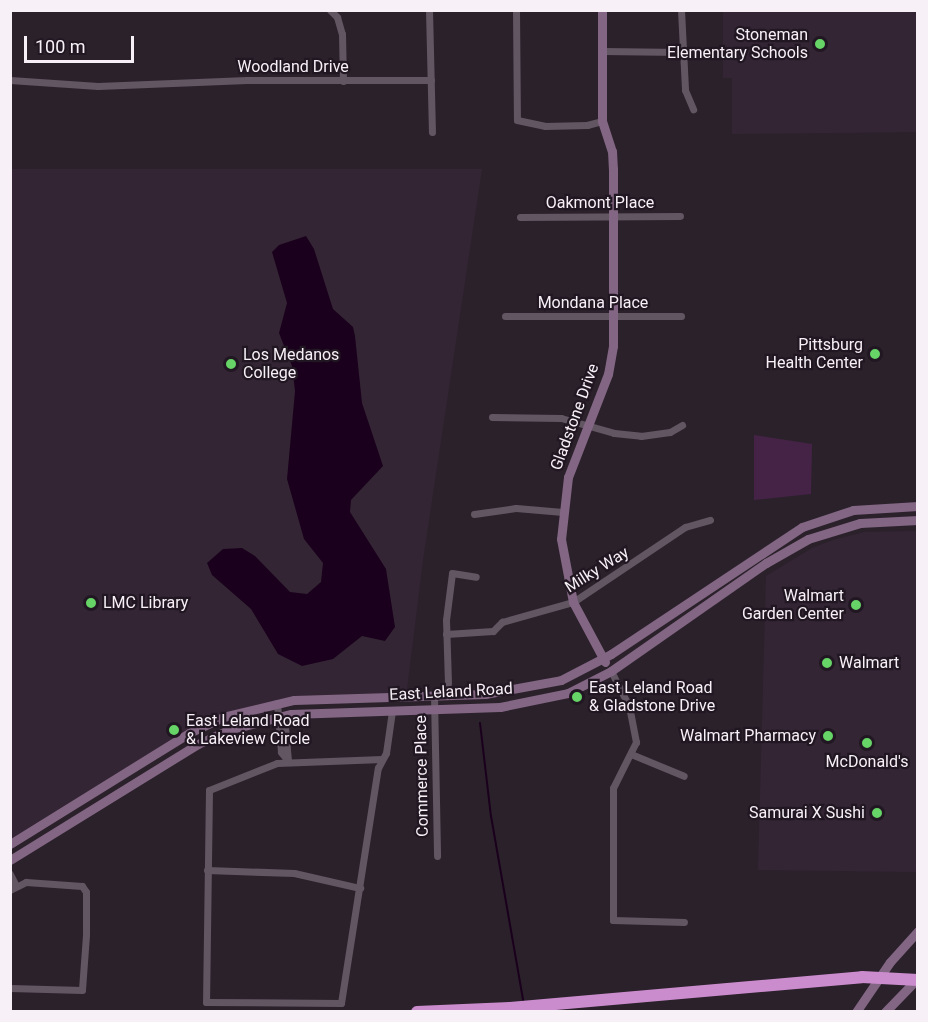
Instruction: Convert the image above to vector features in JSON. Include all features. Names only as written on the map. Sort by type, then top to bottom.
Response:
[{"type":"highway","points":[[417,1011],[510,1008],[862,977],[917,979]]},
{"type":"main road","name":"Gladstone Drive","points":[[602,10],[602,121],[612,151],[612,318],[608,374],[568,477],[561,539],[573,602],[611,672]]},
{"type":"main road","name":"East Leland Road","points":[[10,844],[189,733],[223,717],[277,703],[512,692],[561,680],[603,659],[802,527],[866,508],[918,506]]},
{"type":"main road","name":"East Leland Road","points":[[10,861],[198,744],[228,730],[279,716],[434,711],[500,707],[544,700],[611,672],[766,563],[808,539],[860,523],[918,520]]},
{"type":"main road","points":[[856,1011],[865,1003],[879,979],[918,931]]},
{"type":"main road","points":[[888,1009],[917,979]]},
{"type":"street","points":[[330,10],[337,17],[342,34],[343,81]]},
{"type":"street","points":[[429,10],[432,132]]},
{"type":"street","points":[[516,10],[517,120],[545,126],[587,125],[602,121]]},
{"type":"street","points":[[681,10],[681,52],[685,90],[693,109]]},
{"type":"street","points":[[603,51],[681,52]]},
{"type":"street","name":"Woodland Drive","points":[[10,80],[98,86],[431,80]]},
{"type":"street","name":"Oakmont Place","points":[[520,217],[680,216]]},
{"type":"street","name":"Mondana Place","points":[[505,316],[612,318],[681,316]]},
{"type":"street","points":[[492,417],[561,418],[588,426],[641,436],[670,432],[682,425]]},
{"type":"street","points":[[474,514],[516,508],[563,512]]},
{"type":"street","name":"Milky Way","points":[[446,634],[494,631],[502,622],[573,602],[685,527],[710,520]]},
{"type":"street","points":[[448,683],[446,634],[452,573],[476,577]]},
{"type":"street","name":"Gladstone Drive","points":[[611,672],[635,724],[636,742],[613,788],[613,920],[684,922]]},
{"type":"street","name":"Commerce Place","points":[[434,696],[437,856]]},
{"type":"street","points":[[277,703],[281,752],[288,761]]},
{"type":"street","points":[[382,759],[288,761],[209,790],[206,1002],[341,1003],[378,768],[382,759],[392,711]]},
{"type":"street","points":[[631,754],[684,776]]},
{"type":"street","points":[[207,870],[294,873],[360,888]]},
{"type":"street","points":[[10,874],[13,888],[44,882],[82,886],[86,892],[82,990],[10,988]]},
{"type":"shaded area","name":"Stoneman Elementary Schools","points":[[723,11],[917,11],[917,132],[732,134],[732,78],[723,78]]},
{"type":"shaded area","name":"Los Medanos College","points":[[11,169],[482,169],[423,560],[406,697],[330,698],[223,717],[11,844]]},
{"type":"shaded area","points":[[306,236],[314,249],[333,309],[353,327],[362,403],[383,466],[351,500],[350,512],[386,569],[395,627],[385,641],[362,636],[333,659],[302,666],[278,654],[251,609],[212,575],[207,563],[223,549],[242,548],[255,556],[290,592],[307,594],[321,582],[323,563],[304,539],[287,479],[295,391],[292,366],[279,333],[287,303],[272,252],[279,245]]},
{"type":"shaded area","points":[[754,435],[812,444],[811,494],[754,500]]},
{"type":"shaded area","points":[[917,531],[917,872],[758,870],[766,576],[812,548],[836,539],[865,532]]},
{"type":"waterway","points":[[480,723],[491,816],[523,1000]]},
{"type":"place","name":"Stoneman Elementary Schools","points":[[820,44]]},
{"type":"place","name":"Pittsburg Health Center","points":[[875,354]]},
{"type":"place","name":"Los Medanos College","points":[[231,364]]},
{"type":"place","name":"LMC Library","points":[[91,603]]},
{"type":"place","name":"Walmart Garden Center","points":[[856,605]]},
{"type":"place","name":"Walmart","points":[[827,663]]},
{"type":"place","name":"East Leland Road & Gladstone Drive","points":[[577,697]]},
{"type":"place","name":"East Leland Road & Lakeview Circle","points":[[174,730]]},
{"type":"place","name":"Walmart Pharmacy","points":[[828,736]]},
{"type":"place","name":"McDonald's","points":[[867,743]]},
{"type":"place","name":"Samurai X Sushi","points":[[877,813]]}]
